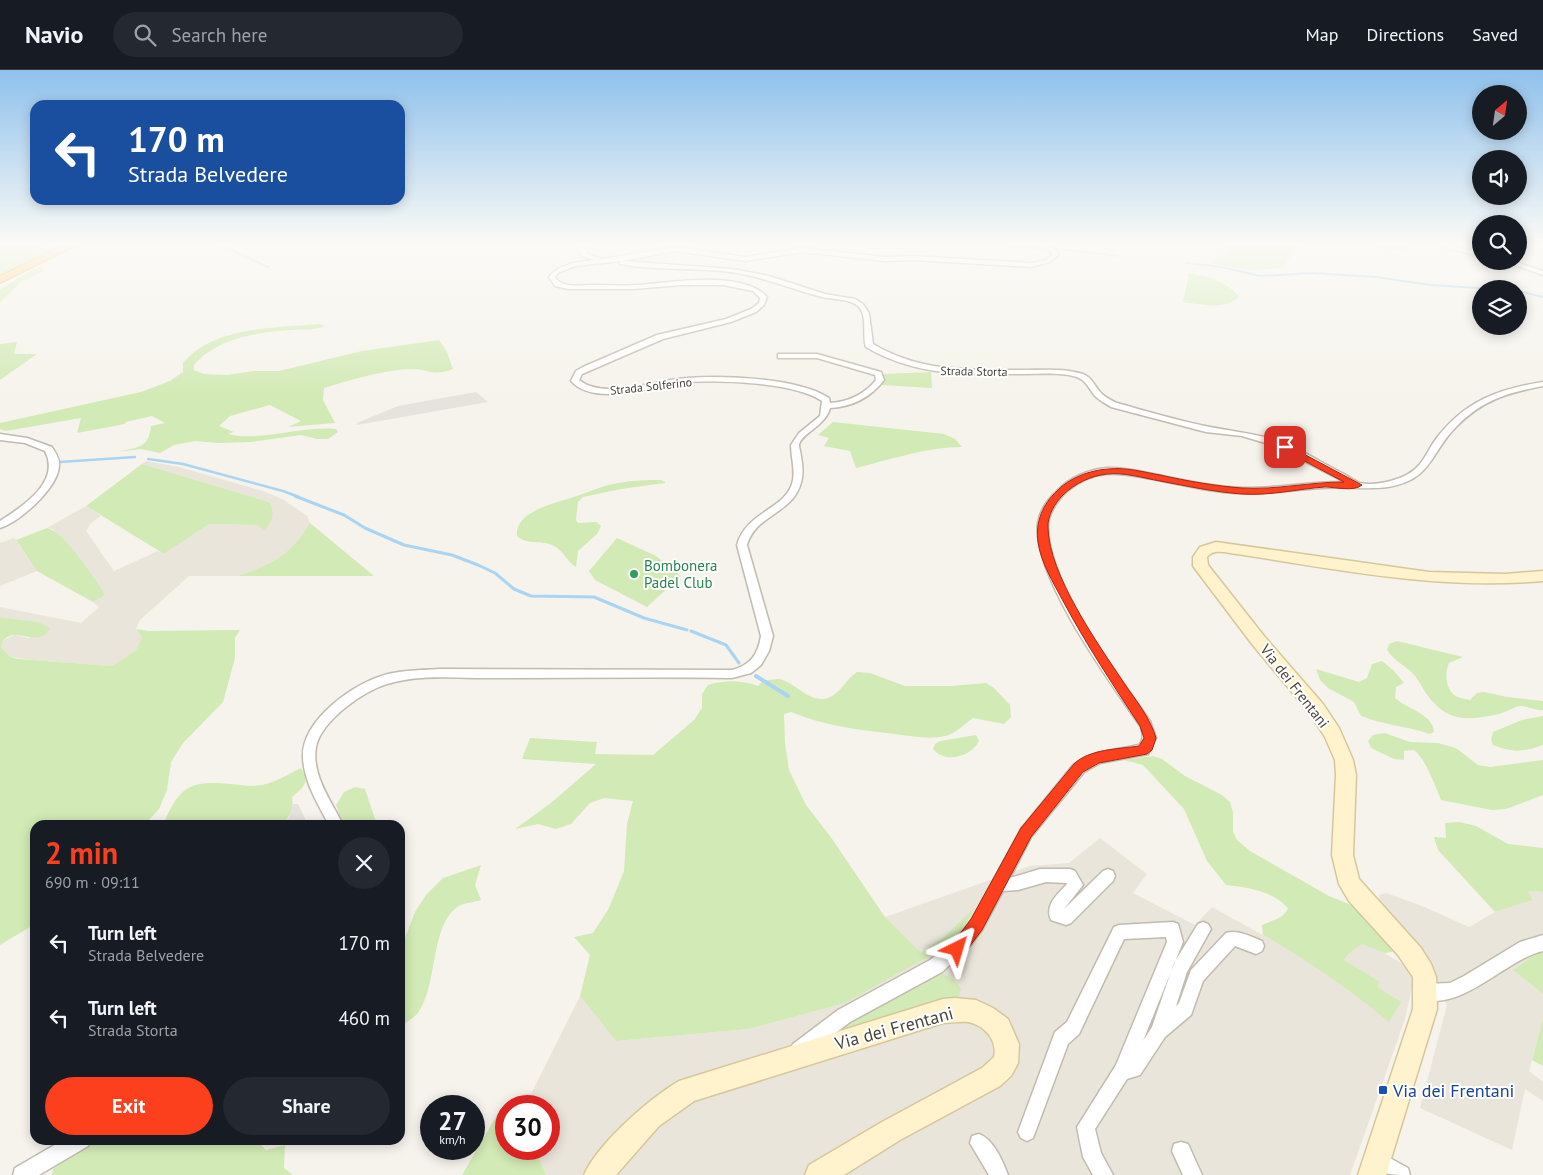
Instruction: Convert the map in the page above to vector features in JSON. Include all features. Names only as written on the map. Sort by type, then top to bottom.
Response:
[{"type":"main road","name":"Via dei Frentani","points":[[1375,1168],[1424,1009],[1426,992],[1422,970],[1406,948],[1356,894],[1345,874],[1343,860],[1347,780],[1344,760],[1338,743],[1316,708],[1279,665],[1201,566],[1200,557],[1205,550],[1223,548],[1437,579],[1524,579],[1543,576]]},
{"type":"main road","name":"Via dei Frentani","points":[[598,1175],[642,1124],[670,1100],[704,1084],[943,1012],[965,1010],[980,1013],[998,1025],[1006,1036],[1007,1051],[1004,1064],[991,1077],[891,1131],[818,1175]]},
{"type":"street","name":"Strada Solferino","points":[[762,295],[764,300],[762,304],[754,310],[712,325],[660,337],[593,366],[579,373],[576,378],[578,385],[585,389],[601,391],[625,390],[688,380],[788,386],[817,392],[826,400],[828,406]]},
{"type":"street","name":"Strada Storta","points":[[820,295],[848,299],[861,305],[865,310],[869,345],[878,352],[894,358],[914,365],[949,372],[1076,374],[1091,381],[1102,398],[1114,404],[1206,429],[1243,434],[1275,442],[1357,485]]},
{"type":"street","points":[[334,820],[318,789],[311,766],[309,748],[320,726],[341,706],[364,689],[380,681],[400,677],[580,672],[732,674],[744,672],[754,666],[766,649],[767,636],[742,545],[743,538],[755,522],[787,499],[796,489],[799,476],[795,445],[799,439],[822,419],[828,406],[842,406],[874,388],[880,380],[878,374],[817,356],[781,356]]},
{"type":"street","points":[[790,1058],[813,1038],[844,1016],[936,966],[970,935],[1033,823],[1082,764],[1097,758],[1143,750],[1147,746],[1150,738],[1146,725],[1089,640],[1051,568],[1043,542],[1043,525],[1047,511],[1054,499],[1065,488],[1078,479],[1107,471],[1128,472],[1203,486],[1248,491],[1325,485],[1386,484],[1411,477],[1427,464],[1443,436],[1477,406],[1497,394],[1543,384]]},
{"type":"street","points":[[0,436],[27,441],[49,449],[55,464],[51,478],[41,494],[0,525]]},
{"type":"street","points":[[999,884],[1006,886],[1026,882],[1044,874],[1070,876],[1076,885],[1057,906],[1056,915],[1066,918],[1108,876]]},
{"type":"street","points":[[1027,1132],[1061,1038],[1073,1028],[1119,932],[1173,929],[1174,942],[1122,1071],[1086,1127],[1092,1157],[1104,1175]]},
{"type":"street","points":[[1159,1032],[1180,968],[1203,929]]},
{"type":"street","points":[[1122,1071],[1134,1069],[1159,1032],[1185,1009],[1197,976],[1232,938],[1256,946]]},
{"type":"street","points":[[1426,992],[1451,990],[1470,982],[1526,947],[1543,943]]},
{"type":"street","points":[[979,1143],[990,1157],[999,1175]]},
{"type":"street","points":[[22,1175],[73,1145]]},
{"type":"street","points":[[1182,1151],[1193,1175]]},
{"type":"street","points":[[1375,1168],[1401,1175]]},
{"type":"shaded area","points":[[476,392],[488,402],[357,425],[357,423],[398,406]]},
{"type":"shaded area","points":[[146,461],[179,467],[263,491],[284,500],[307,516],[310,523],[301,539],[284,555],[259,570],[236,576],[189,576],[140,620],[136,629],[142,638],[136,650],[112,666],[11,657],[1,647],[3,640],[15,635],[28,638],[44,635],[38,622],[0,617],[0,607],[81,623],[99,607],[93,602],[104,596],[53,529],[47,528],[86,506],[101,516],[91,523],[86,531],[114,571],[158,551],[164,554],[209,524],[258,525],[269,502],[142,464]]},
{"type":"shaded area","points":[[14,538],[37,571],[0,586],[0,543]]},
{"type":"shaded area","points":[[293,804],[298,804],[306,820],[286,820]]},
{"type":"shaded area","points":[[1100,838],[1147,874],[1133,893],[1195,925],[1212,907],[1335,975],[1357,937],[1411,969],[1412,987],[1405,1019],[1350,1175],[546,1175],[540,1160],[560,1160],[560,1095],[530,1095],[580,996],[616,1041],[749,1029],[845,1003],[924,957],[885,917],[1030,866],[1069,863]]},
{"type":"shaded area","points":[[1527,891],[1543,892],[1543,952],[1534,955],[1513,970],[1543,994],[1543,1018],[1529,1071],[1543,1082],[1543,1101],[1525,1089],[1512,1150],[1420,1108],[1447,1005],[1422,957],[1382,912],[1379,895],[1386,893],[1422,906],[1469,927],[1495,912],[1533,900]]},
{"type":"green space","points":[[0,295],[8,295],[0,302]]},
{"type":"green space","points":[[1185,295],[1237,295],[1239,297],[1226,304],[1219,305],[1183,302]]},
{"type":"green space","points":[[320,324],[325,326],[238,338],[203,356],[194,365],[194,370],[204,374],[227,375],[254,371],[279,371],[362,351],[439,340],[447,352],[453,369],[436,373],[417,369],[391,371],[324,388],[323,400],[335,423],[288,427],[301,421],[270,405],[230,416],[219,426],[234,432],[228,434],[240,436],[336,429],[338,432],[328,439],[317,439],[301,435],[251,442],[219,443],[195,441],[174,445],[160,453],[141,449],[117,452],[141,446],[148,439],[151,426],[165,423],[152,416],[126,422],[125,424],[77,433],[81,418],[6,431],[0,429],[0,423],[141,392],[170,381],[183,372],[183,363],[196,351],[228,335],[265,328]]},
{"type":"green space","points":[[17,342],[14,354],[37,354],[0,380],[0,344]]},
{"type":"green space","points":[[931,372],[932,388],[881,385],[881,374]]},
{"type":"green space","points":[[833,422],[944,434],[955,439],[962,447],[908,454],[856,468],[850,451],[824,446],[829,438],[818,435]]},
{"type":"green space","points":[[142,464],[269,502],[273,514],[271,521],[264,531],[258,525],[209,524],[164,554],[86,506]]},
{"type":"green space","points":[[661,480],[665,483],[583,497],[578,502],[576,520],[578,523],[596,522],[601,526],[597,534],[578,551],[576,567],[554,546],[526,541],[517,536],[518,527],[523,520],[538,509],[548,505],[613,484]]},
{"type":"green space","points":[[310,523],[374,576],[236,576],[259,568],[279,558],[296,543]]},
{"type":"green space","points":[[47,528],[54,531],[69,545],[103,591],[104,596],[93,602],[37,571],[16,540]]},
{"type":"green space","name":"Bombonera Padel Club","points":[[617,538],[656,556],[681,576],[647,607],[595,580],[589,571]]},
{"type":"green space","points":[[0,617],[38,622],[50,628],[43,636],[33,638],[14,635],[3,640],[1,647],[11,657],[112,666],[136,650],[142,638],[136,629],[148,631],[240,630],[235,638],[235,658],[223,702],[183,743],[171,762],[167,790],[159,809],[149,820],[30,820],[30,927],[0,945]]},
{"type":"green space","points":[[1397,641],[1463,657],[1449,663],[1447,671],[1447,684],[1451,692],[1456,696],[1470,700],[1477,693],[1484,692],[1543,701],[1543,710],[1521,706],[1502,713],[1477,718],[1458,717],[1449,714],[1441,710],[1433,702],[1415,676],[1394,659],[1387,650],[1389,644]]},
{"type":"green space","points":[[1382,661],[1404,683],[1396,687],[1395,698],[1425,716],[1433,726],[1434,732],[1430,734],[1361,716],[1354,702],[1328,688],[1320,680],[1316,669],[1359,682],[1367,678],[1372,664]]},
{"type":"green space","points":[[857,672],[870,673],[905,686],[951,686],[986,683],[994,688],[1010,705],[1011,717],[1004,724],[973,718],[952,733],[933,738],[855,729],[816,721],[791,712],[784,714],[785,743],[789,770],[806,805],[830,836],[885,917],[921,953],[944,937],[974,908],[970,917],[959,933],[942,949],[845,1003],[749,1029],[616,1041],[580,996],[590,955],[574,937],[593,933],[609,908],[624,871],[627,824],[633,801],[604,798],[590,803],[571,824],[556,829],[538,824],[515,829],[551,803],[596,764],[522,759],[530,738],[597,742],[595,754],[653,755],[694,720],[702,708],[702,694],[708,685],[733,681],[758,686],[763,681],[779,679],[815,698],[821,699],[833,696]]},
{"type":"green space","points":[[1543,716],[1543,745],[1518,751],[1493,745],[1491,739],[1493,732],[1522,720]]},
{"type":"green space","points":[[1385,733],[1410,742],[1438,743],[1456,748],[1478,765],[1490,767],[1543,760],[1543,795],[1506,809],[1492,810],[1441,800],[1426,766],[1414,750],[1404,751],[1404,760],[1394,759],[1371,748],[1368,741],[1373,735]]},
{"type":"green space","points":[[976,735],[979,741],[975,747],[964,755],[957,757],[944,756],[938,754],[933,749],[935,744],[940,741]]},
{"type":"green space","points":[[1153,756],[1162,759],[1185,776],[1222,795],[1230,802],[1233,813],[1233,832],[1237,840],[1250,851],[1329,896],[1364,910],[1396,944],[1392,952],[1385,953],[1362,944],[1348,954],[1344,960],[1380,982],[1377,987],[1401,1002],[1389,1022],[1328,975],[1263,935],[1262,925],[1281,917],[1288,908],[1274,897],[1259,891],[1226,885],[1207,861],[1184,809],[1143,765],[1124,760]]},
{"type":"green space","points":[[301,768],[304,773],[304,784],[292,797],[291,812],[286,820],[165,820],[180,794],[195,785],[217,783],[250,786],[262,785]]},
{"type":"green space","points":[[355,787],[365,789],[375,820],[341,820],[336,805],[344,792]]},
{"type":"green space","points":[[1459,822],[1476,826],[1508,844],[1543,848],[1543,892],[1528,891],[1533,900],[1495,912],[1438,850],[1434,837],[1446,838],[1445,823]]},
{"type":"green space","points":[[481,865],[475,885],[481,900],[459,906],[450,914],[443,926],[424,1001],[418,1013],[405,1023],[405,938],[415,912],[426,895],[443,878]]},
{"type":"green space","points":[[1543,952],[1543,994],[1513,970],[1534,955]]},
{"type":"green space","points":[[938,973],[949,976],[954,980],[961,989],[959,996],[951,1001],[832,1040],[846,1016]]},
{"type":"green space","points":[[1543,1018],[1543,1066],[1532,1060]]},
{"type":"green space","points":[[495,1118],[495,1160],[540,1160],[546,1175],[462,1175],[471,1160],[485,1160],[485,1135]]},
{"type":"green space","points":[[91,1145],[261,1145],[266,1150],[285,1145],[284,1168],[293,1175],[52,1175],[53,1169],[70,1156]]},
{"type":"waterway","points":[[1533,295],[1543,297]]},
{"type":"waterway","points":[[60,462],[135,457]]},
{"type":"waterway","points":[[148,459],[183,464],[299,497]]},
{"type":"waterway","points":[[295,496],[344,515],[365,528],[404,545],[452,555],[478,565],[495,573],[514,589],[531,596],[594,597],[644,618],[687,630]]},
{"type":"waterway","points":[[691,631],[726,645],[739,663]]},
{"type":"waterway","points":[[756,676],[788,696]]},
{"type":"place","name":"Bombonera Padel Club","points":[[634,574]]},
{"type":"place","name":"Via dei Frentani","points":[[1383,1090]]},
{"type":"route","points":[[957,949],[977,924],[1026,833],[1078,768],[1082,764],[1097,758],[1143,750],[1149,743],[1150,738],[1146,725],[1089,640],[1064,595],[1046,556],[1043,542],[1043,525],[1044,518],[1054,499],[1078,479],[1107,471],[1128,472],[1196,485],[1255,492],[1306,486],[1357,485],[1285,447]]}]
